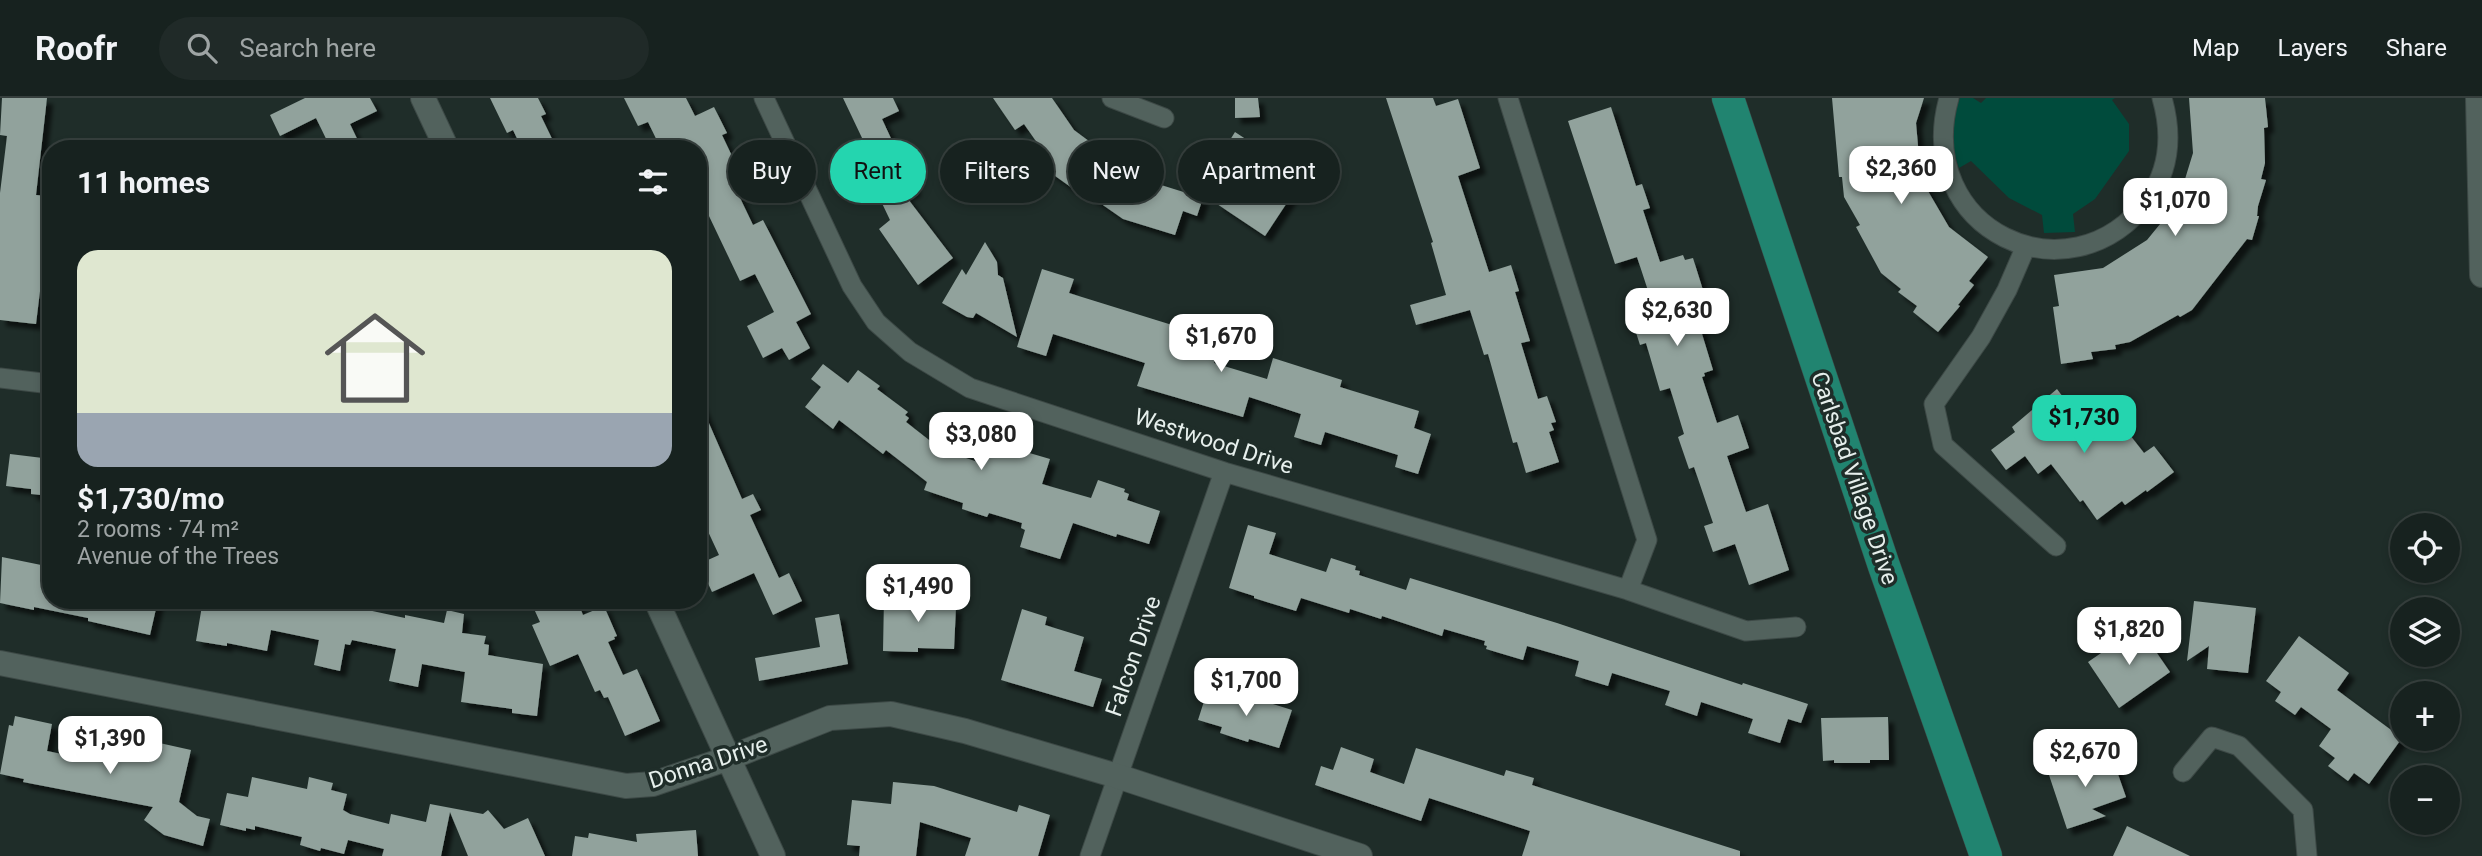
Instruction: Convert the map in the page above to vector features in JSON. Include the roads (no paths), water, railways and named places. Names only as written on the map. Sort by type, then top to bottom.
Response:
[{"type":"main road","name":"Carlsbad Village Drive","points":[[1728,98],[1884,566],[1986,856]]},
{"type":"street","points":[[424,98],[443,140]]},
{"type":"street","name":"Westwood Drive","points":[[764,98],[852,286],[876,322],[910,352],[970,387],[1224,472],[1628,590],[1746,631],[1796,627]]},
{"type":"street","points":[[1112,98],[1164,118]]},
{"type":"street","points":[[1508,98],[1647,540],[1628,590]]},
{"type":"street","points":[[1949,98],[1943,118],[1942,148],[1948,172],[1959,197],[1987,227],[2003,237],[2026,246],[2054,249],[2081,246],[2112,234],[2136,215],[2154,191],[2166,158],[2169,135],[2162,98]]},
{"type":"street","points":[[2477,98],[2482,275]]},
{"type":"street","points":[[2026,246],[2007,290],[1981,337],[1934,404],[1943,445],[2056,546]]},
{"type":"street","points":[[0,378],[42,383]]},
{"type":"street","name":"Falcon Drive","points":[[1090,856],[1224,472]]},
{"type":"street","points":[[660,609],[774,856]]},
{"type":"street","name":"Donna Drive","points":[[0,663],[626,786],[653,784],[729,758],[830,718],[891,714],[965,731],[1117,776],[1360,856]]},
{"type":"street","points":[[2183,772],[2212,737],[2239,746],[2303,810],[2307,856]]}]
